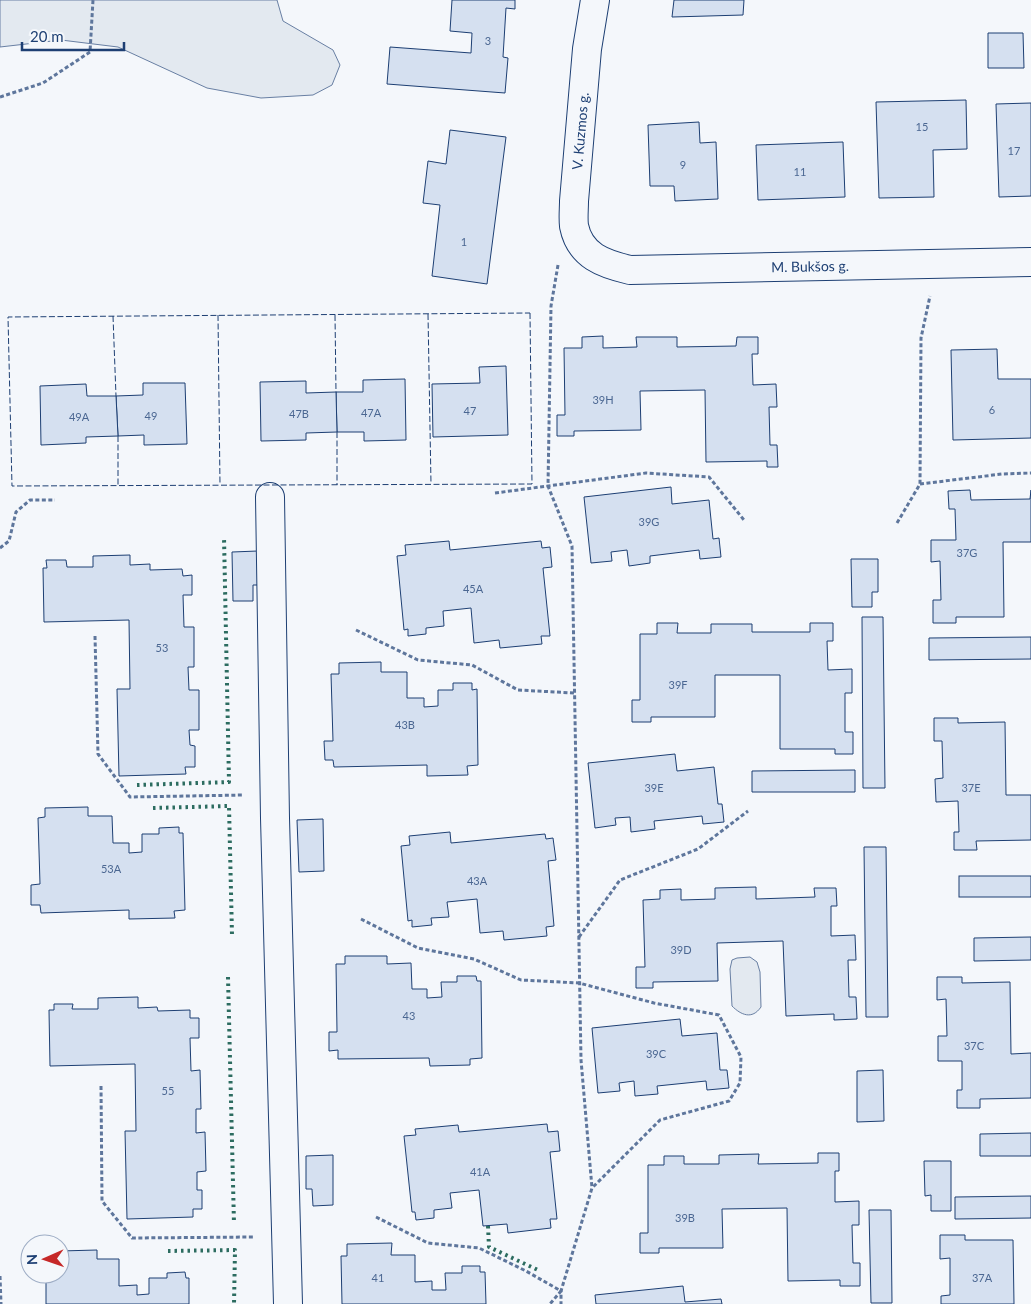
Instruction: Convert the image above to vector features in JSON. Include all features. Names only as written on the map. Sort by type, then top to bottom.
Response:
[{"type":"street","name":"V. Kuzmos g.","points":[[592,256],[580,242],[574,225],[574,217],[587,49],[595,0]]},
{"type":"street","name":"M. Bukšos g.","points":[[592,256],[608,265],[630,270],[1031,262]]},
{"type":"street","points":[[270,497],[274,794],[288,1304]]},
{"type":"path","points":[[0,98],[44,83],[90,52],[93,0]]},
{"type":"path","points":[[897,523],[920,484],[921,338],[937,264]]},
{"type":"path","points":[[551,306],[548,486],[572,546],[581,1060],[592,1188],[561,1291],[561,1304]]},
{"type":"path","points":[[495,493],[646,473],[709,477],[744,520]]},
{"type":"path","points":[[920,484],[1002,474],[1031,473]]},
{"type":"path","points":[[0,548],[10,541],[16,512],[30,500],[55,500]]},
{"type":"path","points":[[356,630],[418,660],[472,665],[518,690],[574,693]]},
{"type":"path","points":[[95,636],[98,754],[130,797],[274,794]]},
{"type":"path","points":[[578,938],[620,880],[698,849],[748,810]]},
{"type":"path","points":[[361,919],[418,948],[474,959],[521,980],[579,984],[654,1003],[719,1015],[741,1057],[740,1083],[729,1101],[660,1120],[592,1188]]},
{"type":"path","points":[[101,1086],[102,1201],[132,1238],[286,1237]]},
{"type":"path","points":[[376,1217],[428,1243],[479,1248],[526,1270],[561,1291]]},
{"type":"path","points":[[0,1276],[0,1304]]},
{"type":"path","points":[[550,1304],[561,1291]]},
{"type":"shaded area","points":[[0,0],[277,0],[283,21],[333,50],[340,65],[332,85],[313,95],[261,98],[207,88],[118,47],[61,40],[0,47]]},
{"type":"shaded area","points":[[750,957],[757,962],[760,972],[761,1007],[754,1014],[746,1015],[732,1006],[730,969],[732,960]]},
{"type":"building","points":[[452,0],[515,0],[515,9],[506,8],[503,57],[508,58],[505,93],[387,84],[390,47],[471,53],[472,33],[450,31]]},
{"type":"building","points":[[674,0],[744,0],[743,15],[672,17]]},
{"type":"building","points":[[988,33],[1023,33],[1024,68],[988,68]]},
{"type":"building","points":[[966,100],[967,149],[933,150],[934,197],[879,198],[876,102]]},
{"type":"building","points":[[1031,103],[1031,196],[999,197],[996,104]]},
{"type":"building","points":[[699,122],[700,143],[716,142],[718,199],[675,201],[674,186],[650,186],[648,125]]},
{"type":"building","points":[[450,130],[506,137],[487,284],[432,276],[440,205],[423,203],[428,161],[446,164]]},
{"type":"building","points":[[843,142],[845,197],[758,200],[756,145]]},
{"type":"building","points":[[603,336],[603,348],[637,347],[636,337],[677,337],[677,347],[736,346],[737,337],[758,337],[758,354],[752,354],[753,385],[776,384],[777,407],[769,407],[770,445],[777,445],[778,467],[767,467],[767,461],[706,462],[705,390],[640,391],[641,430],[574,431],[574,436],[557,436],[557,415],[565,415],[564,348],[582,348],[582,337]]},
{"type":"building","points":[[997,349],[998,379],[1031,379],[1031,438],[953,440],[951,350]]},
{"type":"building","points":[[506,366],[508,435],[433,437],[432,384],[480,383],[479,367]]},
{"type":"building","points":[[405,379],[406,440],[364,441],[364,432],[337,432],[336,392],[363,392],[363,380]]},
{"type":"building","points":[[306,381],[306,393],[336,392],[337,432],[306,433],[306,440],[261,441],[260,382]]},
{"type":"building","points":[[143,383],[185,383],[187,444],[144,445],[144,435],[118,436],[116,396],[143,395]]},
{"type":"building","points":[[86,384],[87,396],[116,396],[118,436],[86,437],[86,443],[41,445],[40,386]]},
{"type":"building","points":[[671,487],[672,504],[709,500],[713,539],[719,538],[721,557],[700,559],[699,550],[650,556],[650,563],[629,566],[627,550],[611,552],[612,561],[591,563],[584,497]]},
{"type":"building","points":[[970,490],[971,500],[1030,499],[1031,490],[1031,542],[1003,542],[1004,617],[956,617],[956,623],[933,623],[933,600],[941,600],[940,561],[931,562],[931,540],[956,540],[955,509],[949,509],[948,491]]},
{"type":"building","points":[[449,541],[450,550],[541,541],[542,548],[550,547],[552,567],[543,568],[550,636],[541,636],[542,644],[500,648],[499,640],[474,643],[471,608],[443,611],[444,626],[426,628],[426,634],[408,636],[408,629],[404,630],[397,556],[406,555],[405,545]]},
{"type":"building","points":[[258,551],[259,585],[253,585],[253,601],[233,601],[232,552]]},
{"type":"building","points":[[130,555],[130,565],[150,564],[150,570],[182,569],[183,576],[192,575],[192,595],[183,595],[184,627],[194,627],[194,667],[188,667],[189,690],[199,690],[199,730],[189,730],[190,745],[195,746],[195,767],[185,767],[186,774],[119,776],[117,689],[130,689],[129,620],[44,622],[43,568],[47,568],[46,560],[66,560],[67,567],[93,567],[93,556]]},
{"type":"building","points":[[851,559],[878,559],[878,592],[872,592],[872,607],[852,607]]},
{"type":"building","points":[[862,617],[883,617],[885,788],[863,788]]},
{"type":"building","points":[[657,623],[678,623],[677,633],[711,633],[711,624],[752,624],[752,632],[810,632],[810,623],[833,623],[833,641],[827,641],[828,670],[852,669],[852,693],[845,693],[845,732],[853,732],[853,754],[835,754],[835,749],[780,749],[780,675],[715,675],[715,717],[651,717],[651,722],[632,722],[632,700],[640,700],[640,634],[657,634]]},
{"type":"building","points":[[1031,637],[1031,659],[929,660],[929,638]]},
{"type":"building","points":[[381,662],[381,672],[407,672],[407,698],[424,698],[424,707],[438,706],[438,690],[453,690],[453,683],[472,683],[472,690],[477,689],[478,765],[467,766],[468,775],[427,776],[427,765],[334,767],[333,760],[325,760],[324,741],[333,741],[331,674],[339,674],[339,663]]},
{"type":"building","points":[[934,718],[958,718],[958,723],[1005,722],[1006,795],[1031,795],[1031,840],[976,841],[977,850],[954,850],[954,832],[959,832],[958,801],[936,802],[935,779],[943,778],[942,741],[934,741]]},
{"type":"building","points":[[675,754],[677,771],[714,767],[718,804],[722,804],[724,822],[703,824],[702,816],[654,821],[655,829],[631,832],[630,817],[615,818],[616,825],[595,828],[588,763]]},
{"type":"building","points":[[855,770],[855,792],[752,792],[752,771]]},
{"type":"building","points":[[88,807],[88,816],[112,816],[113,843],[129,843],[129,853],[142,852],[142,834],[159,834],[159,828],[179,827],[179,833],[183,833],[185,910],[174,911],[175,918],[129,919],[129,910],[41,913],[40,905],[31,905],[31,885],[40,884],[38,818],[45,817],[45,808]]},
{"type":"building","points":[[323,819],[324,871],[299,872],[297,820]]},
{"type":"building","points":[[450,832],[451,843],[545,834],[546,839],[553,838],[556,860],[548,861],[554,926],[546,927],[547,936],[504,940],[503,931],[480,933],[477,899],[447,902],[449,917],[431,918],[432,925],[412,927],[412,920],[408,921],[401,846],[410,845],[409,836]]},
{"type":"building","points":[[864,847],[886,847],[888,1017],[866,1017]]},
{"type":"building","points":[[959,876],[1031,876],[1031,897],[959,897]]},
{"type":"building","points":[[756,887],[756,899],[815,897],[814,888],[836,888],[837,906],[831,906],[831,936],[855,935],[856,960],[848,960],[849,997],[856,997],[857,1019],[834,1020],[834,1014],[786,1016],[783,941],[717,943],[718,981],[653,982],[653,988],[636,988],[636,967],[645,967],[643,900],[660,899],[660,890],[681,889],[681,900],[715,899],[715,888]]},
{"type":"building","points":[[1031,937],[1031,960],[974,961],[974,938]]},
{"type":"building","points":[[345,956],[387,956],[387,964],[411,963],[412,989],[427,989],[427,998],[442,997],[441,982],[457,982],[457,976],[476,976],[477,981],[481,981],[482,1058],[470,1059],[470,1065],[430,1066],[429,1058],[338,1059],[338,1050],[329,1051],[329,1032],[337,1032],[336,964],[345,964]]},
{"type":"building","points":[[937,977],[962,977],[962,983],[1010,982],[1011,1054],[1031,1053],[1031,1098],[980,1099],[980,1108],[957,1108],[957,1090],[962,1090],[962,1061],[938,1061],[938,1036],[947,1036],[946,999],[937,1000]]},
{"type":"building","points":[[138,997],[138,1008],[157,1007],[158,1011],[190,1010],[190,1018],[199,1018],[199,1038],[190,1038],[191,1071],[200,1070],[201,1109],[196,1109],[196,1133],[205,1132],[206,1171],[197,1172],[197,1190],[202,1190],[202,1209],[193,1209],[193,1217],[127,1219],[125,1131],[136,1131],[135,1064],[50,1066],[49,1010],[54,1010],[54,1004],[73,1004],[72,1009],[98,1009],[98,998]]},
{"type":"building","points":[[680,1019],[682,1036],[717,1033],[720,1070],[727,1070],[729,1088],[707,1090],[706,1081],[657,1086],[658,1094],[635,1096],[634,1081],[619,1083],[620,1091],[598,1093],[592,1028]]},
{"type":"building","points":[[883,1070],[884,1121],[857,1122],[857,1071]]},
{"type":"building","points":[[547,1124],[548,1132],[558,1131],[560,1151],[550,1152],[557,1219],[550,1219],[551,1228],[508,1233],[507,1224],[483,1226],[479,1190],[450,1193],[452,1208],[434,1210],[434,1218],[416,1220],[415,1212],[412,1212],[404,1136],[416,1135],[415,1129],[458,1125],[459,1132]]},
{"type":"building","points":[[1031,1133],[1031,1156],[980,1156],[980,1134]]},
{"type":"building","points":[[818,1153],[839,1153],[839,1171],[835,1171],[835,1202],[859,1201],[859,1225],[852,1225],[853,1263],[860,1263],[860,1286],[840,1286],[840,1280],[788,1281],[787,1208],[722,1209],[723,1248],[659,1248],[659,1253],[640,1253],[640,1233],[648,1233],[648,1165],[664,1165],[664,1156],[684,1156],[684,1164],[719,1164],[719,1155],[759,1154],[758,1164],[818,1163]]},
{"type":"building","points":[[333,1155],[333,1205],[313,1206],[312,1189],[306,1189],[306,1156]]},
{"type":"building","points":[[924,1161],[951,1161],[951,1211],[931,1211],[931,1195],[925,1196]]},
{"type":"building","points":[[1031,1196],[1031,1218],[955,1219],[955,1197]]},
{"type":"building","points":[[869,1210],[891,1210],[892,1303],[871,1303]]},
{"type":"building","points":[[940,1235],[965,1235],[965,1240],[1013,1240],[1014,1304],[941,1304],[941,1296],[950,1295],[950,1258],[940,1259]]},
{"type":"building","points":[[392,1243],[391,1255],[415,1255],[415,1282],[432,1281],[432,1290],[446,1290],[445,1273],[462,1273],[462,1266],[480,1266],[480,1272],[485,1272],[486,1304],[342,1304],[341,1256],[347,1256],[347,1244]]},
{"type":"building","points":[[97,1250],[97,1259],[119,1259],[119,1286],[137,1285],[137,1295],[149,1294],[149,1278],[167,1278],[167,1273],[185,1272],[186,1278],[189,1278],[189,1304],[46,1304],[46,1284],[70,1284],[70,1251]]},
{"type":"building","points":[[683,1286],[685,1302],[721,1299],[722,1304],[596,1304],[595,1295]]},
{"type":"hedge","points":[[137,785],[229,782],[224,537]]},
{"type":"hedge","points":[[153,808],[229,806],[232,935]]},
{"type":"hedge","points":[[228,977],[234,1224]]},
{"type":"hedge","points":[[488,1226],[489,1247],[540,1271]]},
{"type":"hedge","points":[[168,1251],[235,1250],[234,1304]]},
{"type":"fence","points":[[530,313],[532,484],[12,486],[8,317],[530,313]]},
{"type":"fence","points":[[428,314],[431,484]]},
{"type":"fence","points":[[218,315],[220,485]]},
{"type":"fence","points":[[335,315],[336,392]]},
{"type":"fence","points":[[113,316],[116,396]]},
{"type":"fence","points":[[337,432],[337,485]]},
{"type":"fence","points":[[118,436],[118,486]]}]
